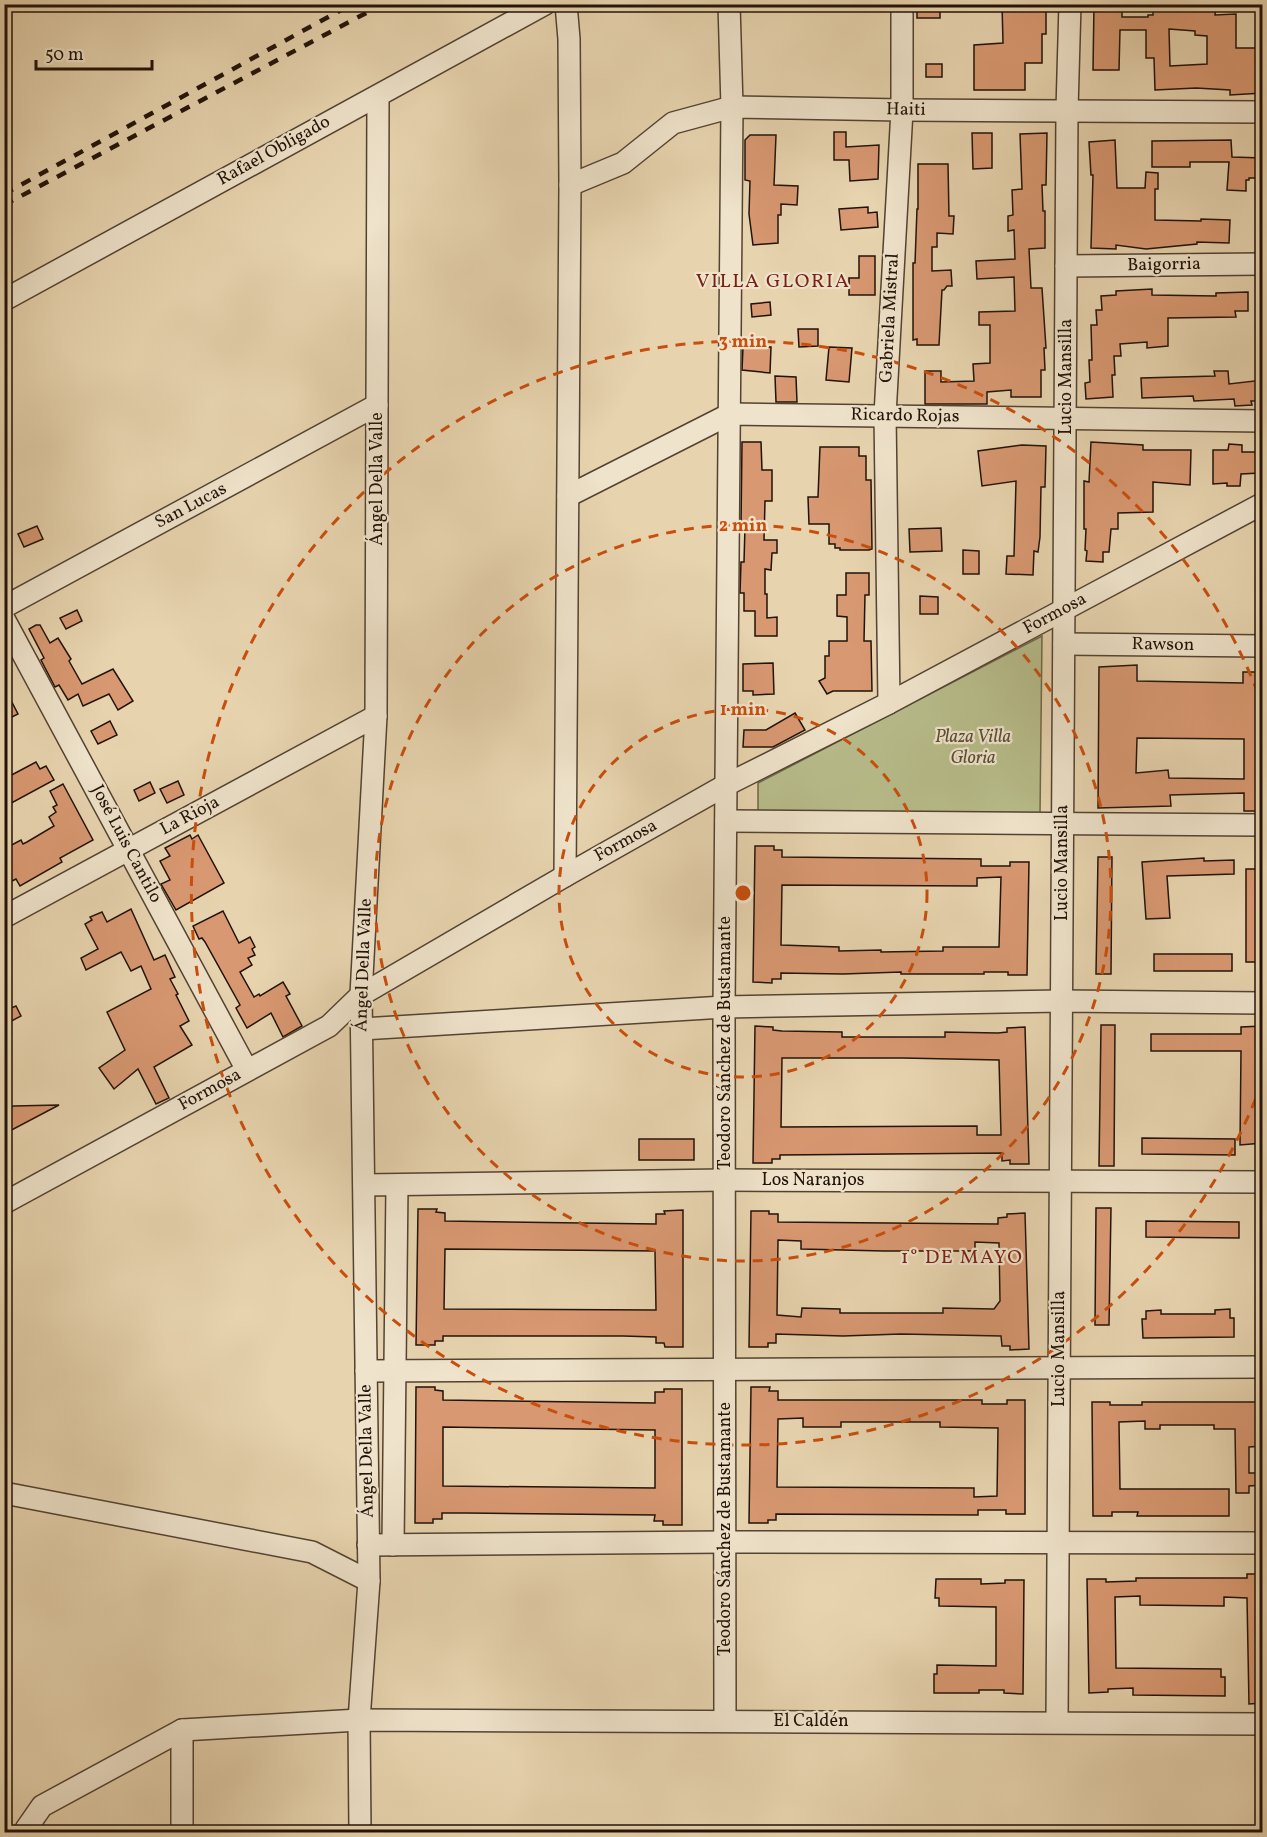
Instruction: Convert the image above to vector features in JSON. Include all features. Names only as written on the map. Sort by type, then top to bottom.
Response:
[{"type":"street","name":"Rafael Obligado","points":[[4,300],[545,4]]},
{"type":"street","points":[[565,876],[570,185],[569,39],[566,4]]},
{"type":"street","name":"Teodoro Sánchez de Bustamante","points":[[725,1721],[724,1007],[732,106],[729,4]]},
{"type":"street","name":"Gabriela Mistral","points":[[888,703],[885,415],[902,110],[902,4]]},
{"type":"street","name":"Lucio Mansilla","points":[[1057,1722],[1066,266],[1070,4]]},
{"type":"street","name":"Ángel Della Valle","points":[[360,1833],[359,1720],[369,1581],[361,995],[376,716],[378,97]]},
{"type":"street","name":"Haiti","points":[[570,185],[623,163],[672,123],[732,106],[902,110],[1263,112]]},
{"type":"street","name":"Baigorria","points":[[1066,266],[1263,264]]},
{"type":"street","name":"San Lucas","points":[[4,607],[377,405]]},
{"type":"street","name":"Ricardo Rojas","points":[[568,496],[730,414],[1263,421]]},
{"type":"street","name":"Formosa","points":[[6,1198],[329,1026],[361,995],[726,785],[888,703],[1263,504]]},
{"type":"street","name":"José Luis Cantilo","points":[[4,619],[247,1070]]},
{"type":"street","name":"Rawson","points":[[1064,644],[1263,646]]},
{"type":"street","name":"La Rioja","points":[[4,917],[376,716]]},
{"type":"street","points":[[726,821],[1263,825]]},
{"type":"street","points":[[362,1029],[724,1007],[1061,1001],[1263,1003]]},
{"type":"street","name":"Los Naranjos","points":[[364,1185],[725,1180],[1263,1182]]},
{"type":"street","name":"Ángel Della Valle","points":[[393,1545],[397,1185]]},
{"type":"street","points":[[366,1371],[1263,1366]]},
{"type":"street","points":[[4,1493],[312,1552],[369,1581]]},
{"type":"street","points":[[369,1545],[725,1542],[1263,1543]]},
{"type":"street","name":"El Caldén","points":[[182,1730],[359,1720],[1263,1724]]},
{"type":"street","points":[[26,1833],[26,1829],[42,1806],[182,1730],[182,1833]]},
{"type":"green space","name":"Plaza Villa Gloria","points":[[1042,636],[1040,815],[758,813],[758,783]]},
{"type":"building","points":[[917,4],[940,4],[940,18],[917,18]]},
{"type":"building","points":[[1002,4],[1046,4],[1046,34],[1042,34],[1042,63],[1025,63],[1025,90],[974,90],[974,45],[1003,43]]},
{"type":"building","points":[[1094,4],[1122,4],[1122,17],[1153,15],[1153,4],[1216,7],[1215,15],[1236,14],[1236,48],[1263,48],[1263,93],[1230,95],[1230,90],[1196,88],[1155,90],[1154,58],[1146,58],[1146,30],[1120,30],[1119,70],[1093,70]],"holes":[[[1169,29],[1195,31],[1195,35],[1207,36],[1207,64],[1170,66]]]},
{"type":"building","points":[[926,64],[942,64],[942,77],[926,77]]},
{"type":"building","points":[[834,132],[846,132],[846,147],[879,145],[878,179],[850,181],[849,160],[834,160]]},
{"type":"building","points":[[972,133],[992,133],[992,168],[973,169]]},
{"type":"building","points":[[1047,133],[1046,185],[1042,185],[1045,248],[1029,249],[1031,288],[1042,288],[1046,348],[1044,348],[1045,370],[1041,370],[1041,397],[1011,397],[1011,390],[987,392],[987,404],[925,404],[925,371],[941,371],[941,382],[974,381],[973,364],[990,363],[990,325],[979,325],[979,312],[1015,311],[1014,277],[977,279],[976,261],[1015,259],[1014,230],[1008,231],[1008,216],[1013,215],[1012,190],[1022,189],[1020,134]]},
{"type":"building","points":[[750,135],[776,135],[774,185],[798,186],[797,205],[781,204],[781,215],[778,215],[778,243],[753,245],[749,214],[750,181],[745,180],[745,140]]},
{"type":"building","points":[[1115,140],[1117,188],[1145,188],[1146,172],[1158,173],[1158,189],[1155,189],[1155,220],[1230,220],[1229,243],[1197,242],[1197,244],[1146,249],[1116,245],[1116,249],[1091,248],[1093,175],[1091,175],[1089,142]]},
{"type":"building","points":[[1231,140],[1232,157],[1263,158],[1263,178],[1246,180],[1246,191],[1227,190],[1229,162],[1190,162],[1190,167],[1152,167],[1152,141]]},
{"type":"building","points":[[918,164],[948,164],[949,216],[954,216],[953,234],[937,233],[937,247],[932,247],[932,271],[951,270],[952,286],[947,286],[942,290],[939,345],[917,345],[917,339],[913,340],[913,263],[915,263],[918,209]]},
{"type":"building","points":[[868,207],[868,213],[877,212],[878,227],[841,230],[839,209]]},
{"type":"building","points":[[859,256],[875,256],[875,295],[849,295],[849,278],[859,278]]},
{"type":"building","points":[[1152,289],[1152,295],[1216,296],[1216,293],[1248,292],[1248,311],[1235,311],[1236,317],[1168,318],[1168,346],[1147,348],[1147,342],[1120,344],[1121,356],[1114,356],[1113,397],[1086,399],[1085,383],[1090,382],[1089,360],[1092,360],[1091,325],[1097,325],[1096,310],[1102,310],[1101,296],[1116,295],[1116,291]]},
{"type":"building","points":[[770,302],[771,315],[752,317],[751,304]]},
{"type":"building","points":[[798,329],[818,329],[818,346],[799,347]]},
{"type":"building","points":[[743,347],[771,347],[770,373],[742,370]]},
{"type":"building","points":[[829,347],[852,348],[849,382],[826,380]]},
{"type":"building","points":[[1214,371],[1228,371],[1229,384],[1263,380],[1263,401],[1251,401],[1252,405],[1235,406],[1234,399],[1194,401],[1193,396],[1142,398],[1141,378],[1215,376]]},
{"type":"building","points":[[775,376],[796,377],[797,402],[776,402]]},
{"type":"building","points":[[742,442],[761,442],[762,470],[772,470],[772,501],[765,501],[764,540],[777,540],[777,553],[772,553],[771,570],[765,569],[765,594],[767,594],[767,618],[777,617],[777,636],[755,636],[755,611],[744,611],[744,593],[740,593],[745,526],[741,526]]},
{"type":"building","points":[[1091,442],[1143,445],[1143,450],[1191,450],[1190,485],[1153,482],[1153,512],[1118,513],[1118,529],[1111,529],[1109,552],[1103,552],[1103,562],[1086,561],[1084,481],[1089,482]]},
{"type":"building","points":[[1229,444],[1242,445],[1242,452],[1260,452],[1260,473],[1241,474],[1240,486],[1227,486],[1227,483],[1213,484],[1213,450],[1228,450]]},
{"type":"building","points":[[1022,445],[1046,446],[1045,487],[1041,487],[1040,537],[1038,552],[1034,551],[1033,575],[1006,574],[1007,556],[1014,556],[1016,481],[982,486],[978,451]]},
{"type":"building","points":[[820,447],[859,447],[859,456],[866,456],[866,480],[871,480],[872,549],[840,550],[840,548],[835,548],[835,544],[829,544],[829,524],[809,524],[808,497],[818,497]]},
{"type":"building","points":[[37,526],[43,539],[24,547],[18,534]]},
{"type":"building","points":[[941,528],[942,551],[910,552],[909,529]]},
{"type":"building","points":[[963,550],[979,551],[979,574],[963,574]]},
{"type":"building","points":[[846,573],[869,573],[869,595],[865,595],[864,641],[871,641],[872,691],[833,691],[827,694],[819,681],[825,678],[825,656],[829,656],[829,641],[847,641],[847,617],[837,616],[837,595],[846,595]]},
{"type":"building","points":[[920,596],[938,597],[938,614],[920,614]]},
{"type":"building","points":[[77,610],[82,621],[66,629],[60,618]]},
{"type":"building","points":[[40,625],[50,643],[58,638],[71,659],[69,661],[82,684],[113,669],[133,701],[118,710],[109,694],[83,706],[78,694],[68,700],[59,685],[55,687],[41,660],[44,658],[29,629]]},
{"type":"building","points":[[773,663],[774,694],[753,695],[753,691],[743,691],[743,664]]},
{"type":"building","points":[[1137,665],[1137,681],[1243,683],[1243,672],[1263,672],[1263,811],[1244,811],[1244,793],[1170,795],[1171,806],[1098,808],[1099,667]],"holes":[[[1137,738],[1244,739],[1244,779],[1169,778],[1168,770],[1136,773]]]},
{"type":"building","points":[[4,687],[18,714],[4,721]]},
{"type":"building","points":[[795,713],[805,730],[773,747],[743,747],[744,730],[766,730]]},
{"type":"building","points":[[110,721],[117,735],[98,744],[91,731]]},
{"type":"building","points":[[36,762],[40,769],[46,766],[54,780],[4,807],[4,779]]},
{"type":"building","points":[[178,781],[184,795],[167,803],[160,789]]},
{"type":"building","points":[[150,782],[155,793],[139,801],[134,790]]},
{"type":"building","points":[[63,784],[93,840],[60,858],[62,862],[20,886],[16,879],[4,885],[4,849],[21,840],[23,844],[54,826],[49,817],[56,812],[53,807],[57,805],[50,791]]},
{"type":"building","points":[[190,835],[192,839],[198,835],[224,883],[176,910],[161,884],[170,880],[160,861],[170,856],[165,848]]},
{"type":"building","points":[[755,846],[774,846],[774,850],[782,850],[782,857],[981,859],[981,866],[1010,866],[1010,862],[1029,862],[1027,975],[1008,975],[1008,972],[984,972],[984,974],[781,973],[781,979],[772,979],[772,983],[753,982]],"holes":[[[1001,877],[999,947],[943,947],[943,951],[881,952],[881,950],[839,951],[839,947],[781,945],[782,885],[977,886],[977,878]]]},
{"type":"building","points":[[1098,857],[1112,857],[1111,974],[1096,974]]},
{"type":"building","points":[[1204,858],[1204,861],[1234,860],[1234,874],[1167,876],[1170,918],[1146,919],[1142,862]]},
{"type":"building","points":[[1246,869],[1263,869],[1263,962],[1246,962]]},
{"type":"building","points":[[131,909],[154,960],[165,955],[175,977],[170,979],[189,1021],[180,1026],[192,1045],[154,1067],[169,1098],[156,1104],[138,1069],[114,1089],[99,1068],[125,1050],[107,1012],[151,989],[141,966],[131,971],[121,952],[86,970],[81,958],[98,949],[85,924],[92,920],[90,917],[102,912],[107,922]]},
{"type":"building","points":[[223,911],[239,943],[250,937],[255,947],[252,949],[255,955],[248,958],[252,965],[240,972],[254,997],[259,994],[260,996],[283,982],[290,994],[286,996],[302,1026],[283,1037],[271,1013],[247,1028],[236,1008],[240,1005],[205,942],[202,938],[199,939],[193,926]]},
{"type":"building","points":[[1154,954],[1232,954],[1232,971],[1154,971]]},
{"type":"building","points":[[16,1006],[21,1016],[4,1025],[4,1011]]},
{"type":"building","points":[[1101,1025],[1115,1025],[1114,1166],[1099,1166]]},
{"type":"building","points":[[755,1026],[773,1027],[773,1030],[782,1031],[842,1032],[842,1037],[945,1037],[945,1032],[998,1033],[1007,1032],[1007,1028],[1025,1027],[1029,1164],[1010,1164],[1010,1160],[1002,1161],[1002,1153],[780,1155],[780,1159],[772,1159],[772,1163],[753,1163]],"holes":[[[782,1058],[999,1060],[1001,1135],[977,1135],[977,1126],[781,1127]]]},
{"type":"building","points":[[1263,1026],[1263,1143],[1240,1145],[1241,1051],[1151,1051],[1151,1034],[1241,1034],[1241,1027]]},
{"type":"building","points":[[59,1105],[4,1134],[4,1111],[13,1106]]},
{"type":"building","points":[[1142,1138],[1235,1139],[1235,1155],[1142,1154]]},
{"type":"building","points":[[639,1139],[694,1139],[694,1160],[639,1160]]},
{"type":"building","points":[[1096,1208],[1111,1208],[1109,1325],[1095,1325]]},
{"type":"building","points":[[418,1209],[437,1209],[436,1212],[445,1213],[445,1221],[656,1224],[656,1214],[683,1210],[683,1347],[665,1347],[664,1343],[656,1343],[656,1337],[623,1336],[443,1336],[443,1341],[435,1341],[435,1345],[416,1345]],"holes":[[[445,1249],[655,1251],[656,1310],[444,1309]]]},
{"type":"building","points":[[751,1211],[769,1211],[769,1214],[778,1214],[778,1222],[998,1224],[998,1218],[1007,1217],[1007,1214],[1025,1213],[1029,1349],[1010,1350],[1010,1346],[1002,1346],[1001,1336],[901,1334],[843,1336],[776,1334],[776,1343],[768,1343],[768,1347],[749,1347]],"holes":[[[778,1240],[801,1241],[801,1249],[884,1251],[975,1251],[975,1242],[999,1243],[1000,1301],[994,1309],[943,1308],[943,1313],[840,1313],[840,1309],[802,1308],[801,1317],[777,1315]]]},
{"type":"building","points":[[1146,1221],[1239,1222],[1239,1238],[1146,1237]]},
{"type":"building","points":[[1230,1309],[1230,1318],[1234,1318],[1234,1337],[1143,1338],[1142,1319],[1146,1319],[1146,1311],[1161,1310],[1161,1314],[1215,1314],[1215,1310]]},
{"type":"building","points":[[416,1387],[435,1387],[435,1390],[443,1391],[443,1400],[655,1403],[655,1392],[664,1392],[664,1389],[682,1389],[682,1525],[663,1525],[663,1521],[654,1521],[655,1515],[466,1513],[442,1513],[442,1519],[433,1519],[433,1523],[415,1523]],"holes":[[[443,1427],[655,1430],[655,1488],[443,1486]]]},
{"type":"building","points":[[751,1387],[770,1387],[769,1391],[778,1391],[778,1400],[982,1400],[982,1404],[1007,1404],[1007,1400],[1025,1400],[1025,1514],[1006,1514],[1006,1510],[978,1510],[978,1515],[776,1514],[776,1520],[768,1520],[768,1523],[749,1523]],"holes":[[[803,1418],[803,1427],[841,1427],[841,1422],[940,1422],[940,1427],[998,1428],[997,1496],[974,1497],[974,1488],[777,1487],[778,1419]]]},
{"type":"building","points":[[1092,1402],[1110,1402],[1110,1405],[1142,1405],[1142,1402],[1263,1402],[1263,1446],[1249,1447],[1249,1473],[1263,1473],[1263,1485],[1249,1486],[1249,1493],[1236,1493],[1235,1429],[1214,1429],[1214,1425],[1160,1425],[1160,1429],[1145,1429],[1145,1421],[1119,1422],[1120,1489],[1229,1489],[1229,1516],[1137,1516],[1138,1512],[1112,1512],[1112,1516],[1093,1516]]},
{"type":"building","points":[[1247,1574],[1263,1574],[1263,1703],[1249,1704],[1247,1598],[1224,1597],[1224,1606],[1140,1605],[1140,1596],[1115,1597],[1116,1668],[1221,1669],[1221,1677],[1225,1677],[1225,1696],[1133,1695],[1133,1688],[1108,1689],[1108,1692],[1089,1693],[1087,1579],[1106,1579],[1106,1582],[1136,1581],[1136,1578],[1247,1578]]},
{"type":"building","points":[[936,1579],[981,1579],[981,1584],[1024,1580],[1023,1694],[1004,1693],[1004,1690],[979,1690],[979,1693],[934,1693],[934,1674],[937,1674],[937,1665],[996,1666],[996,1607],[939,1606],[939,1598],[935,1598]]},
{"type":"railway","points":[[4,194],[352,4]]},
{"type":"railway","points":[[4,205],[383,4]]},
{"type":"district","name":"VILLA GLORIA","points":[[773,282]]},
{"type":"district","name":"1° DE MAYO","points":[[962,1258]]}]
